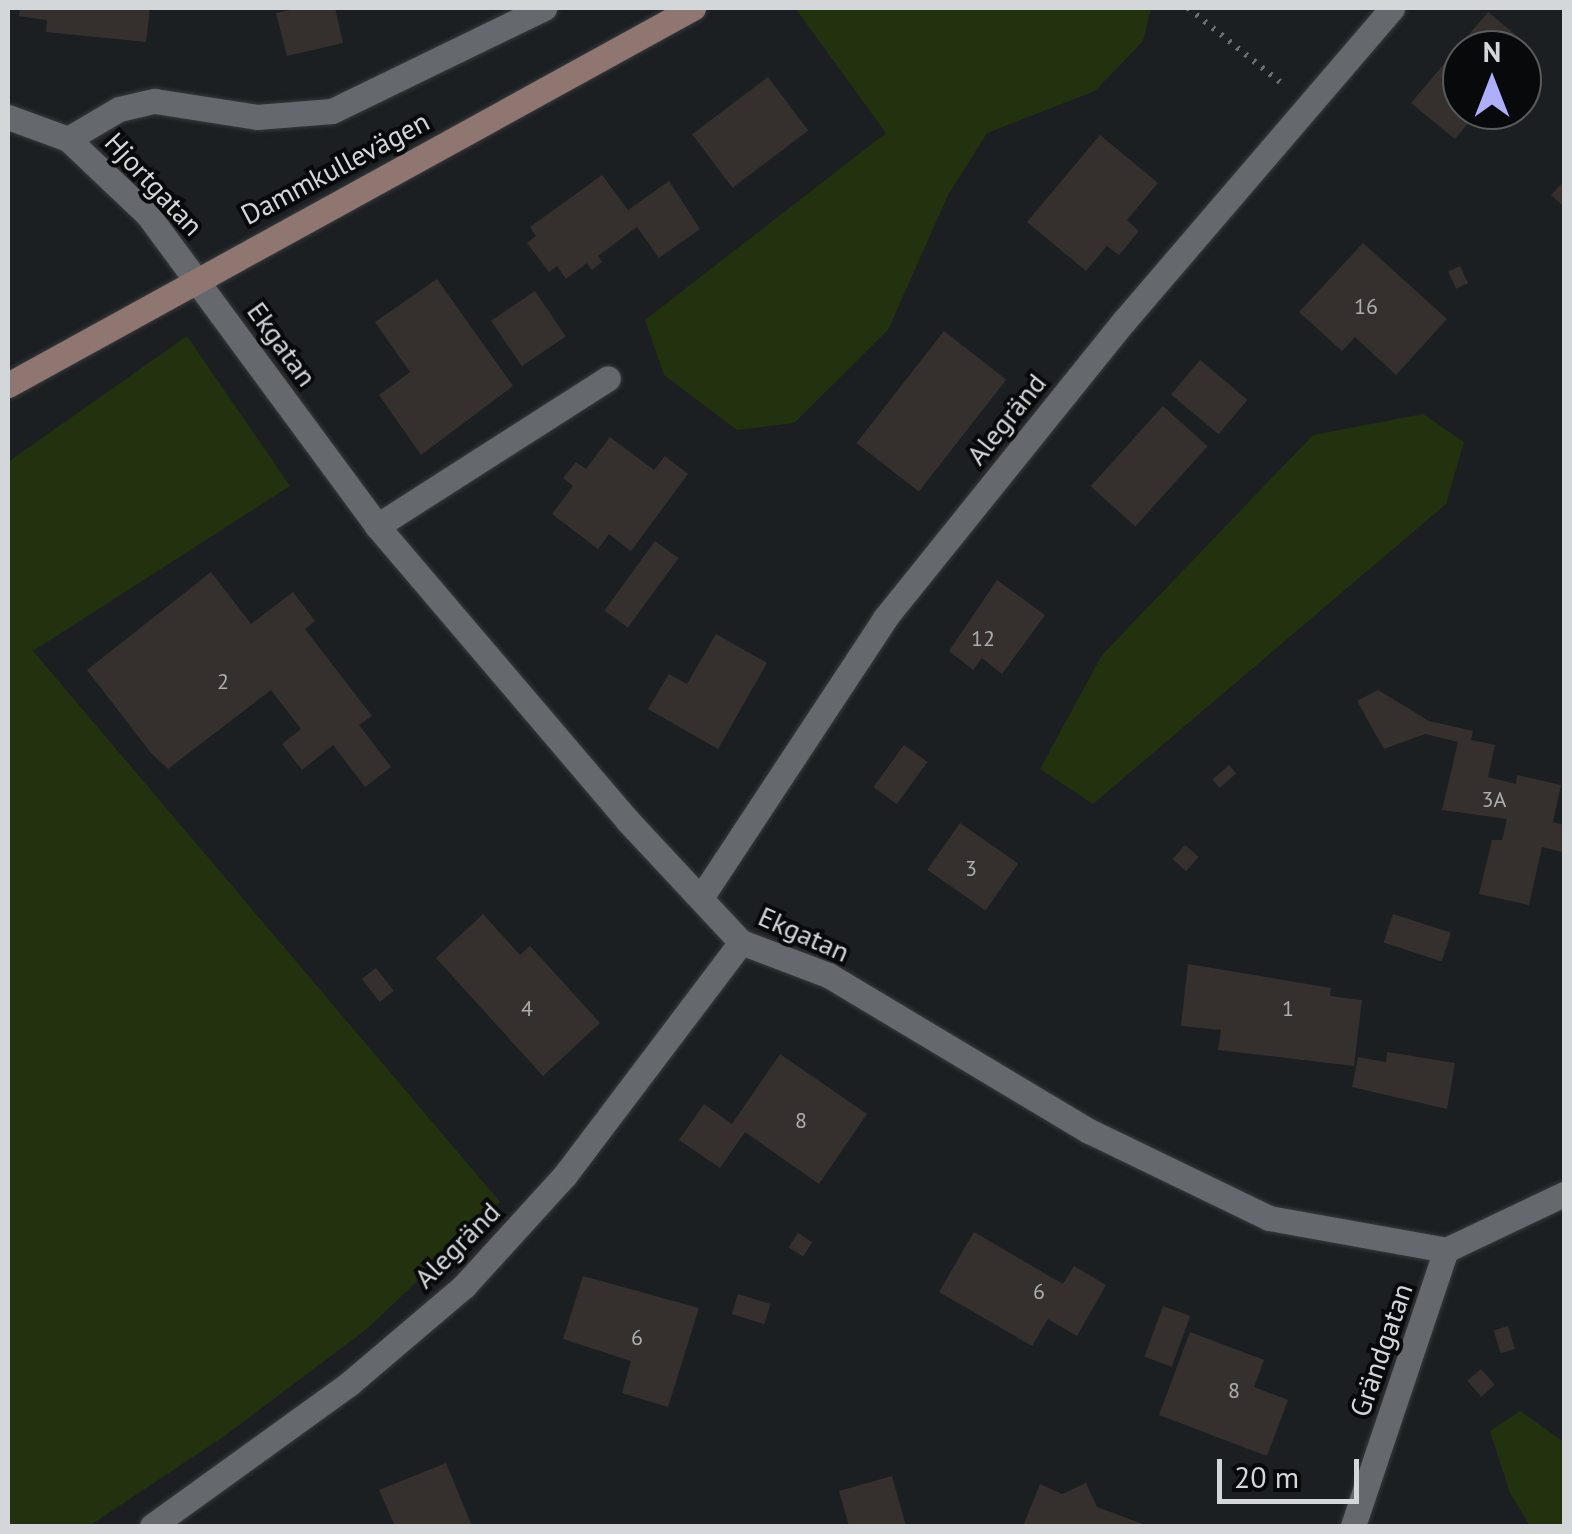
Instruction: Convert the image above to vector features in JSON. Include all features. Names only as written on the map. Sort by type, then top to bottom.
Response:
[{"type":"street","points":[[68,140],[120,109],[155,101],[257,117],[332,112],[544,8]]},
{"type":"street","name":"Dammkullevägen","points":[[8,386],[197,276],[693,8]]},
{"type":"street","name":"Alegränd","points":[[702,896],[885,618],[1308,104],[1392,8]]},
{"type":"street","name":"Hjortgatan","points":[[8,118],[68,140],[116,180],[197,276]]},
{"type":"street","name":"Ekgatan","points":[[197,276],[377,526],[628,822],[702,896],[741,942],[828,975],[1090,1131],[1268,1218],[1446,1250]]},
{"type":"street","points":[[377,526],[608,378]]},
{"type":"street","name":"Alegränd","points":[[152,1526],[350,1383],[464,1286],[615,1112],[741,942]]},
{"type":"street","points":[[1446,1250],[1564,1194]]},
{"type":"street","name":"Grändgatan","points":[[1353,1526],[1446,1250]]},
{"type":"path","points":[[1188,8],[1308,104]]},
{"type":"green space","points":[[795,8],[1151,8],[1143,41],[1095,91],[987,133],[948,195],[888,330],[794,423],[737,430],[664,375],[645,320],[886,133]]},
{"type":"green space","points":[[187,336],[290,486],[33,651],[500,1202],[368,1328],[223,1437],[89,1526],[8,1526],[8,462]]},
{"type":"green space","points":[[1423,414],[1464,442],[1446,504],[1093,804],[1040,769],[1102,655],[1313,435]]},
{"type":"green space","points":[[1520,1411],[1564,1442],[1564,1526],[1530,1526],[1510,1493],[1490,1431]]},
{"type":"building","points":[[20,8],[150,8],[146,42],[46,32],[47,20],[19,16]]},
{"type":"building","points":[[335,8],[343,43],[287,56],[276,13]]},
{"type":"building","points":[[1488,12],[1510,30],[1473,30]]},
{"type":"building","points":[[1442,66],[1442,128],[1411,103]]},
{"type":"building","points":[[768,77],[808,131],[732,188],[692,134]]},
{"type":"building","points":[[1444,130],[1462,130],[1455,139]]},
{"type":"building","points":[[1100,135],[1158,183],[1127,220],[1139,231],[1119,255],[1107,246],[1086,271],[1027,222]]},
{"type":"building","points":[[602,175],[628,210],[669,181],[700,229],[659,258],[637,227],[598,256],[602,262],[592,270],[587,263],[566,279],[557,266],[549,272],[527,243],[536,236],[530,227]]},
{"type":"building","points":[[1564,181],[1564,207],[1551,195]]},
{"type":"building","points":[[1363,243],[1447,319],[1396,375],[1355,337],[1342,351],[1299,312]]},
{"type":"building","points":[[1460,266],[1468,283],[1456,289],[1448,271]]},
{"type":"building","points":[[437,279],[513,386],[421,455],[379,395],[410,372],[375,322]]},
{"type":"building","points":[[535,291],[566,337],[522,366],[491,321]]},
{"type":"building","points":[[944,331],[1006,380],[919,492],[857,443]]},
{"type":"building","points":[[1200,360],[1247,400],[1219,434],[1171,394]]},
{"type":"building","points":[[1163,406],[1208,446],[1135,526],[1091,486]]},
{"type":"building","points":[[610,437],[654,470],[665,456],[688,474],[631,551],[609,534],[598,549],[552,514],[573,486],[563,478],[576,462],[586,469]]},
{"type":"building","points":[[655,541],[678,558],[628,628],[604,611]]},
{"type":"building","points":[[211,572],[251,624],[293,592],[315,621],[305,629],[372,716],[359,725],[391,767],[365,787],[333,745],[302,770],[282,744],[301,729],[271,690],[168,769],[151,753],[87,670]]},
{"type":"building","points":[[997,580],[1045,615],[1002,674],[982,658],[973,670],[949,651]]},
{"type":"building","points":[[716,634],[767,663],[718,749],[648,709],[669,674],[687,684]]},
{"type":"building","points":[[1378,690],[1429,721],[1473,731],[1471,740],[1495,745],[1488,777],[1516,784],[1517,775],[1561,785],[1553,822],[1564,825],[1562,852],[1542,847],[1529,905],[1479,894],[1492,840],[1502,840],[1507,819],[1442,810],[1458,742],[1425,734],[1384,749],[1357,701]]},
{"type":"building","points":[[904,745],[927,762],[897,804],[873,787]]},
{"type":"building","points":[[1229,765],[1236,773],[1220,788],[1212,779]]},
{"type":"building","points":[[960,823],[1018,864],[985,910],[927,870]]},
{"type":"building","points":[[1185,845],[1199,857],[1186,871],[1173,859]]},
{"type":"building","points":[[483,914],[520,955],[530,946],[600,1023],[543,1076],[436,958]]},
{"type":"building","points":[[1393,914],[1451,933],[1442,961],[1384,943]]},
{"type":"building","points":[[1188,964],[1331,988],[1330,996],[1362,1000],[1354,1066],[1218,1050],[1221,1030],[1181,1026]]},
{"type":"building","points":[[376,968],[394,991],[380,1002],[362,979]]},
{"type":"building","points":[[1387,1052],[1455,1063],[1447,1109],[1352,1087],[1358,1057],[1386,1062]]},
{"type":"building","points":[[780,1054],[867,1114],[819,1184],[745,1132],[720,1168],[679,1140],[704,1104],[732,1124]]},
{"type":"building","points":[[974,1232],[1063,1284],[1074,1266],[1106,1285],[1077,1336],[1048,1319],[1032,1346],[939,1292]]},
{"type":"building","points":[[798,1233],[812,1242],[803,1257],[789,1247]]},
{"type":"building","points":[[583,1276],[699,1308],[668,1407],[622,1393],[631,1361],[563,1339]]},
{"type":"building","points":[[738,1294],[771,1304],[764,1324],[732,1314]]},
{"type":"building","points":[[1163,1306],[1190,1316],[1172,1367],[1145,1357]]},
{"type":"building","points":[[1508,1326],[1515,1349],[1501,1353],[1494,1330]]},
{"type":"building","points":[[1190,1332],[1264,1360],[1254,1387],[1288,1400],[1267,1456],[1159,1415]]},
{"type":"building","points":[[1481,1369],[1495,1385],[1481,1397],[1467,1381]]},
{"type":"building","points":[[446,1463],[472,1526],[395,1526],[379,1490]]},
{"type":"building","points":[[892,1476],[906,1526],[849,1526],[839,1491]]},
{"type":"building","points":[[1086,1483],[1097,1507],[1148,1526],[1023,1526],[1040,1484],[1062,1494]]}]
